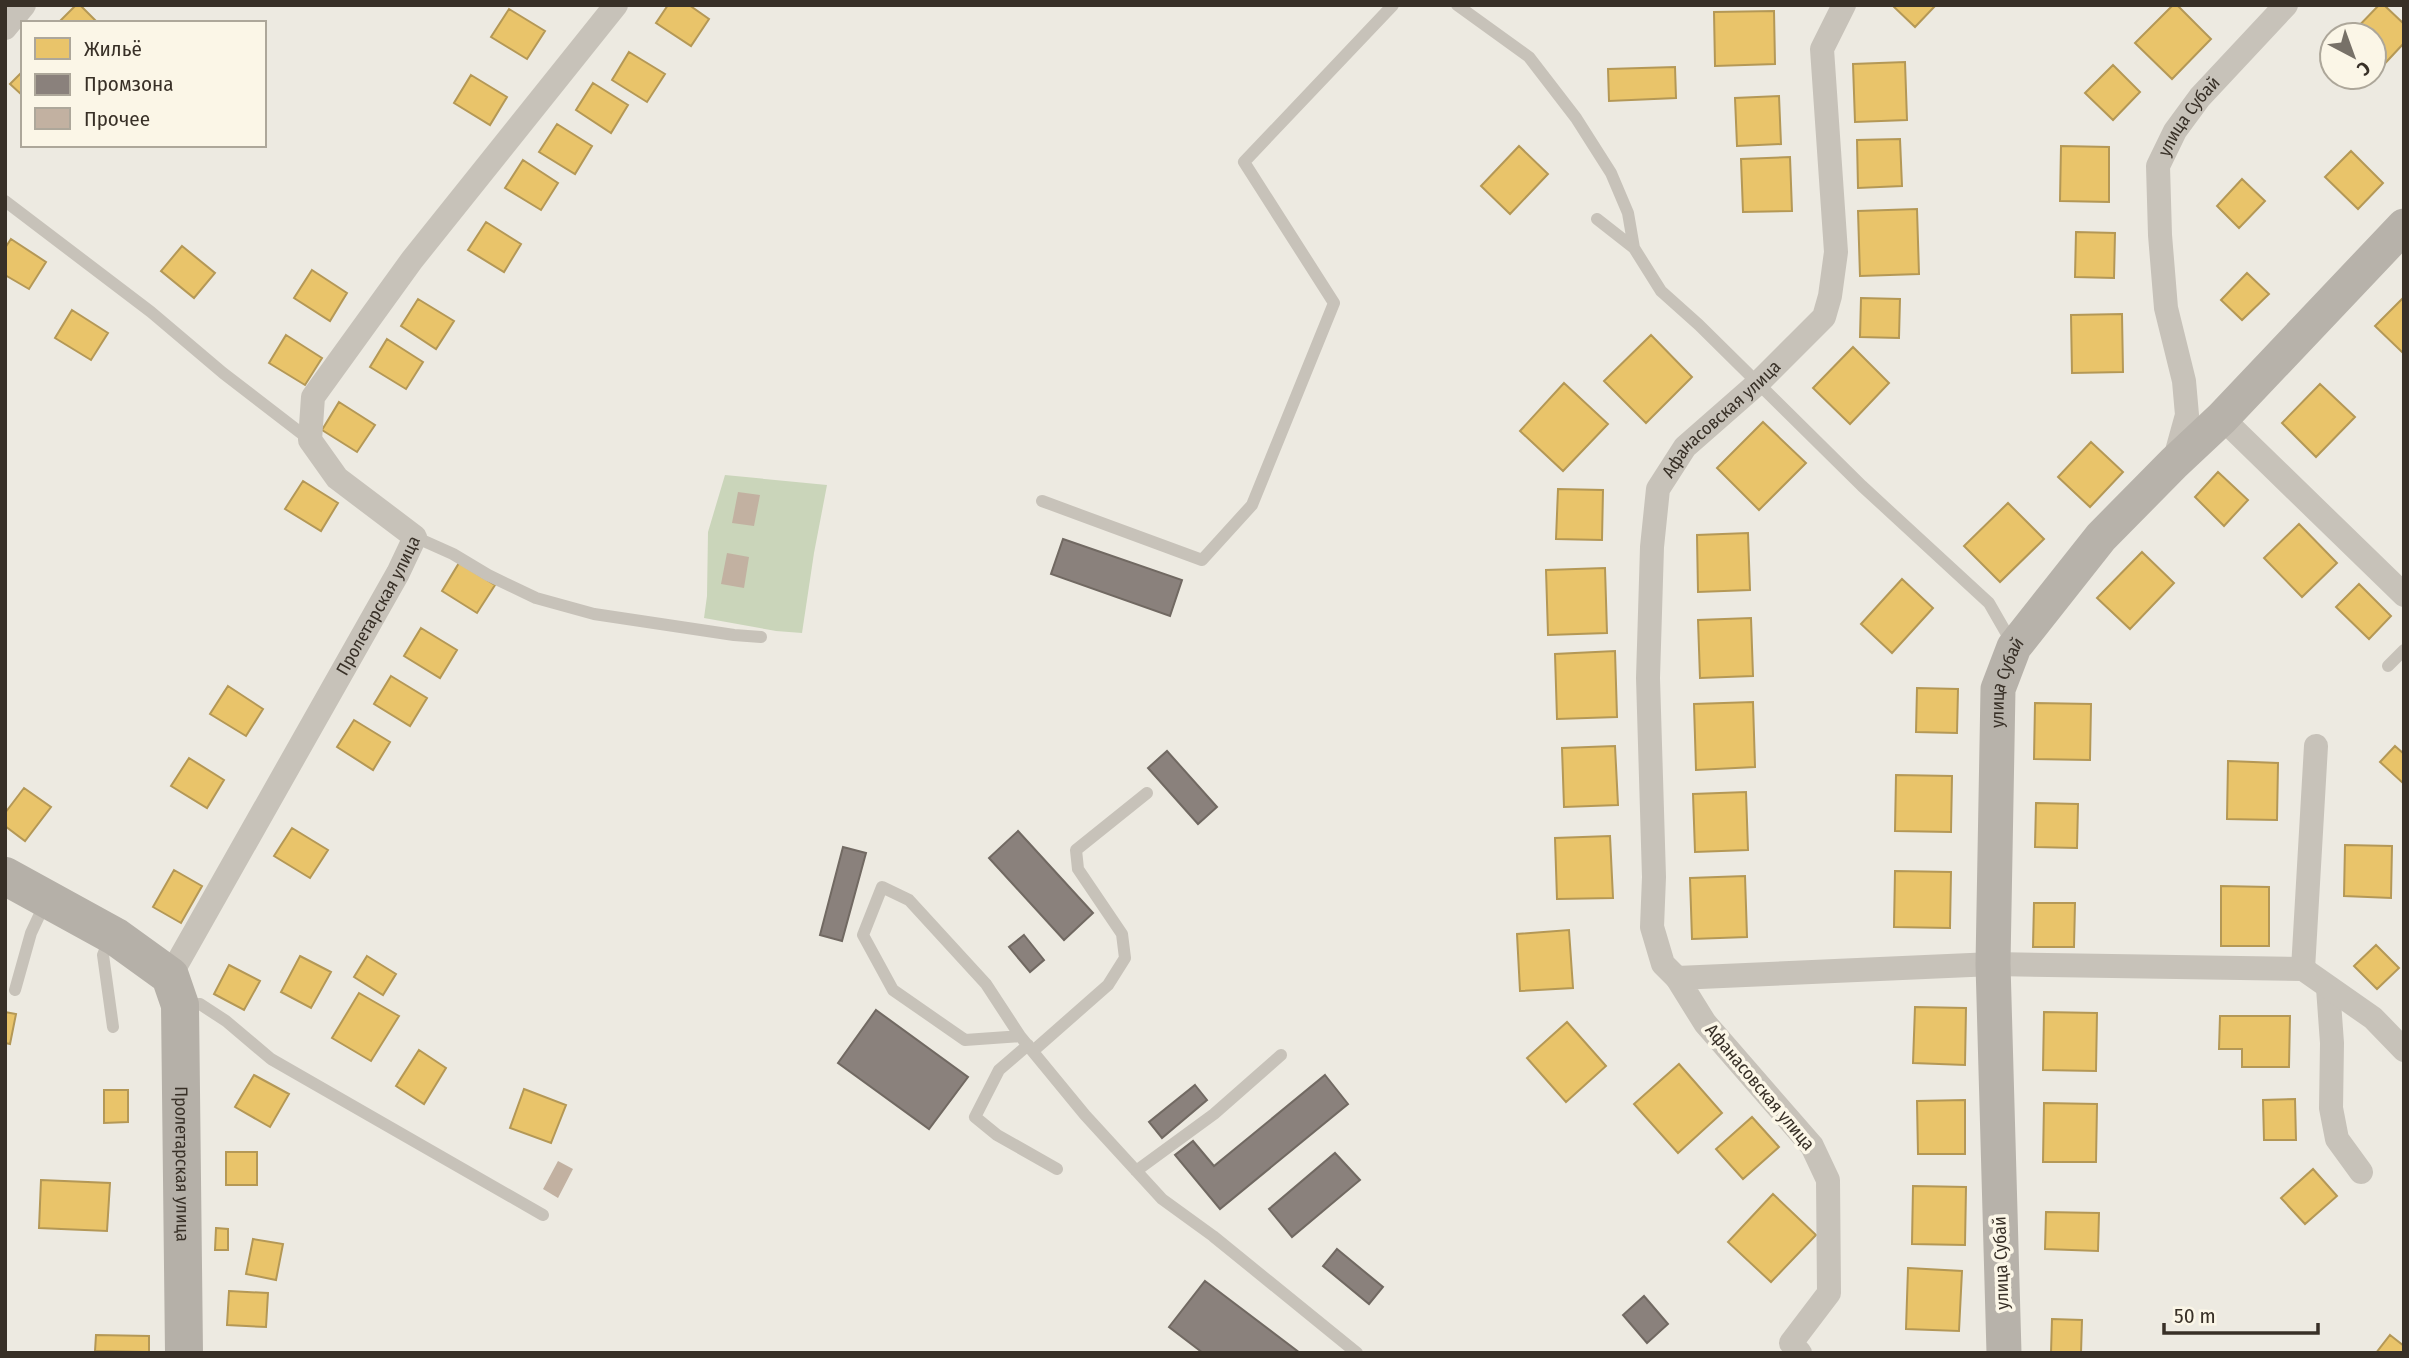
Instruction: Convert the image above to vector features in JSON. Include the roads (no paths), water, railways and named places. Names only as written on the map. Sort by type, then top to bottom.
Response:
[{"type":"main road","points":[[5,876],[112,934],[175,991]]},
{"type":"main road","name":"Пролетарская улица","points":[[175,991],[184,1353]]},
{"type":"street","points":[[5,28],[24,5]]},
{"type":"street","points":[[310,440],[313,397],[412,260],[615,5]]},
{"type":"street","name":"Афанасовская улица","points":[[1800,1353],[1791,1343],[1829,1293],[1828,1180],[1812,1146],[1705,1023],[1677,978],[1663,964],[1652,928],[1654,877],[1648,678],[1652,547],[1658,489],[1685,447],[1758,383],[1824,317],[1836,252],[1822,49],[1844,5]]},
{"type":"street","name":"улица Субай","points":[[2174,463],[2187,415],[2184,381],[2166,308],[2158,166],[2175,131],[2200,97],[2286,5]]},
{"type":"street","name":"улица Субай","points":[[2004,1353],[1993,964],[1998,690],[2014,647],[2101,537],[2222,418],[2404,226]]},
{"type":"street","points":[[2222,418],[2404,595]]},
{"type":"street","name":"Пролетарская улица","points":[[175,991],[415,537],[337,478],[310,440]]},
{"type":"street","points":[[2303,969],[2316,746]]},
{"type":"street","points":[[1677,978],[1993,964],[2303,969],[2373,1018],[2404,1050]]},
{"type":"street","points":[[2328,988],[2332,1043],[2331,1108],[2337,1139],[2361,1172]]},
{"type":"lane","points":[[1042,501],[1202,560],[1252,505],[1335,303],[1244,162],[1393,5]]},
{"type":"lane","points":[[1457,5],[1529,57],[1576,118],[1611,173],[1629,213],[1634,247]]},
{"type":"lane","points":[[5,201],[151,312],[223,373],[310,440]]},
{"type":"lane","points":[[1597,219],[1634,247],[1661,291],[1862,486],[1989,603],[2014,647]]},
{"type":"lane","points":[[415,537],[536,598],[594,614],[761,637]]},
{"type":"lane","points":[[2388,666],[2404,650]]},
{"type":"lane","points":[[1058,1169],[997,1135],[975,1117],[999,1070],[1027,1044],[1108,985],[1125,958],[1122,934],[1079,869],[1076,850],[1147,793]]},
{"type":"lane","points":[[1027,1044],[965,1040],[893,990],[863,935],[882,887],[909,900],[986,984],[1027,1044],[1085,1115],[1162,1199],[1213,1236],[1357,1353]]},
{"type":"lane","points":[[15,990],[31,933],[47,899]]},
{"type":"lane","points":[[112,934],[103,955],[113,1027]]},
{"type":"lane","points":[[175,991],[226,1021],[271,1059],[543,1215]]},
{"type":"lane","points":[[1136,1171],[1214,1114],[1281,1055]]}]
